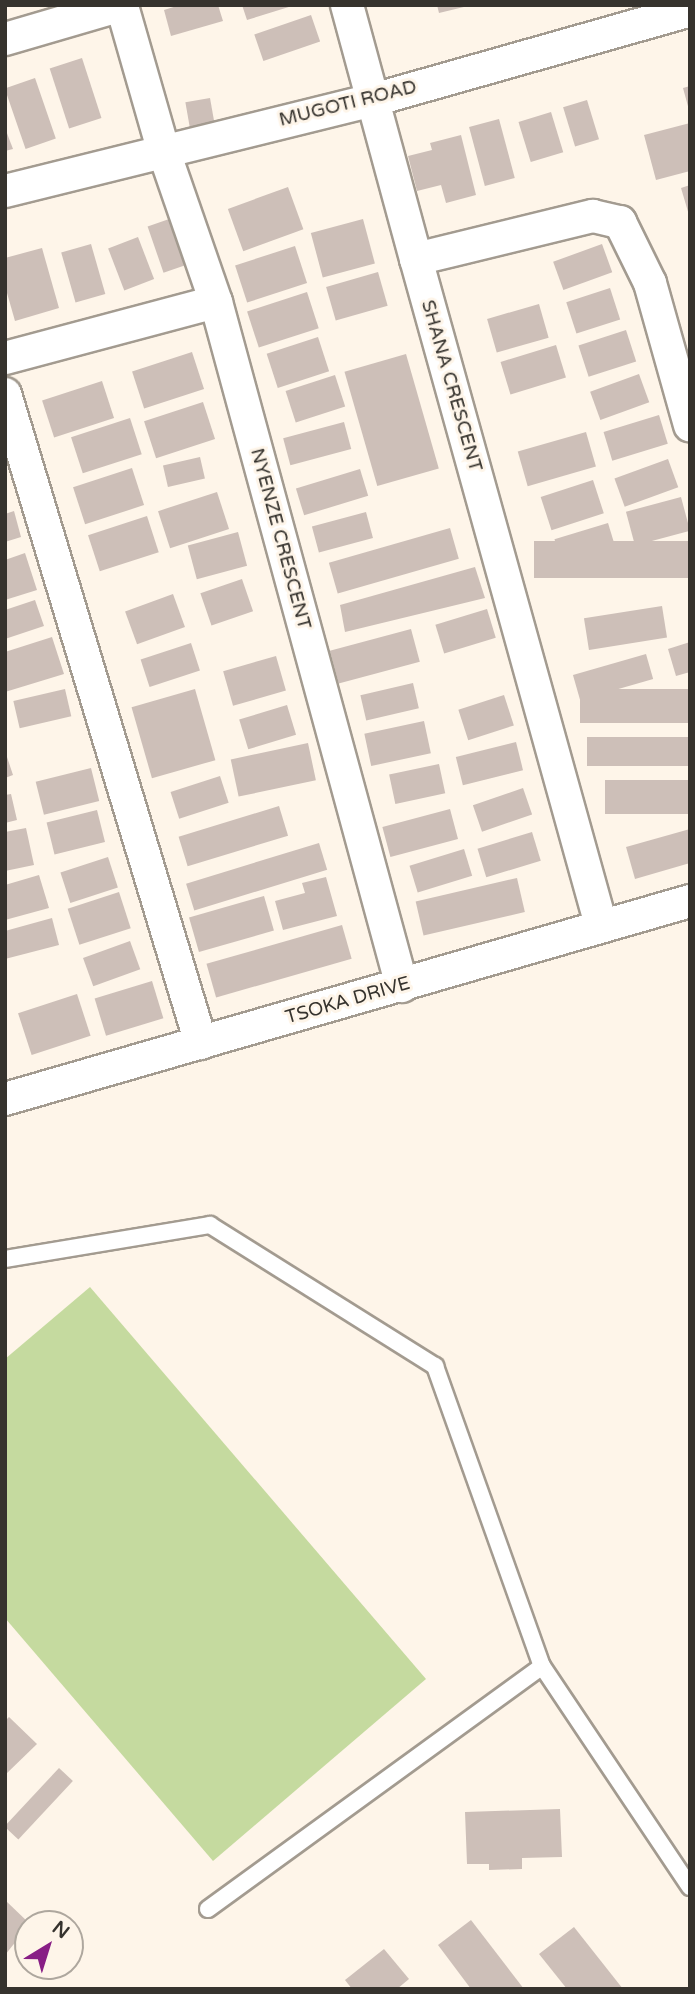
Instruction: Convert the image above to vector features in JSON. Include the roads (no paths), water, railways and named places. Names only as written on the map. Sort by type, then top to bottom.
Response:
[{"type":"street","name":"SHANA CRESCENT","points":[[347,5],[601,925]]},
{"type":"street","points":[[5,40],[121,6]]},
{"type":"street","name":"NYENZE CRESCENT","points":[[121,6],[163,149],[216,302],[402,986]]},
{"type":"street","name":"MUGOTI ROAD","points":[[5,191],[163,149],[373,100],[690,10]]},
{"type":"street","points":[[416,259],[593,216],[620,222],[650,283],[690,425]]},
{"type":"street","points":[[5,358],[216,302]]},
{"type":"street","points":[[5,394],[201,1043]]},
{"type":"street","name":"TSOKA DRIVE","points":[[5,1100],[690,901]]},
{"type":"lane","points":[[5,1259],[210,1225],[435,1366],[542,1666],[690,1887]]},
{"type":"lane","points":[[208,1909],[542,1666]]}]
